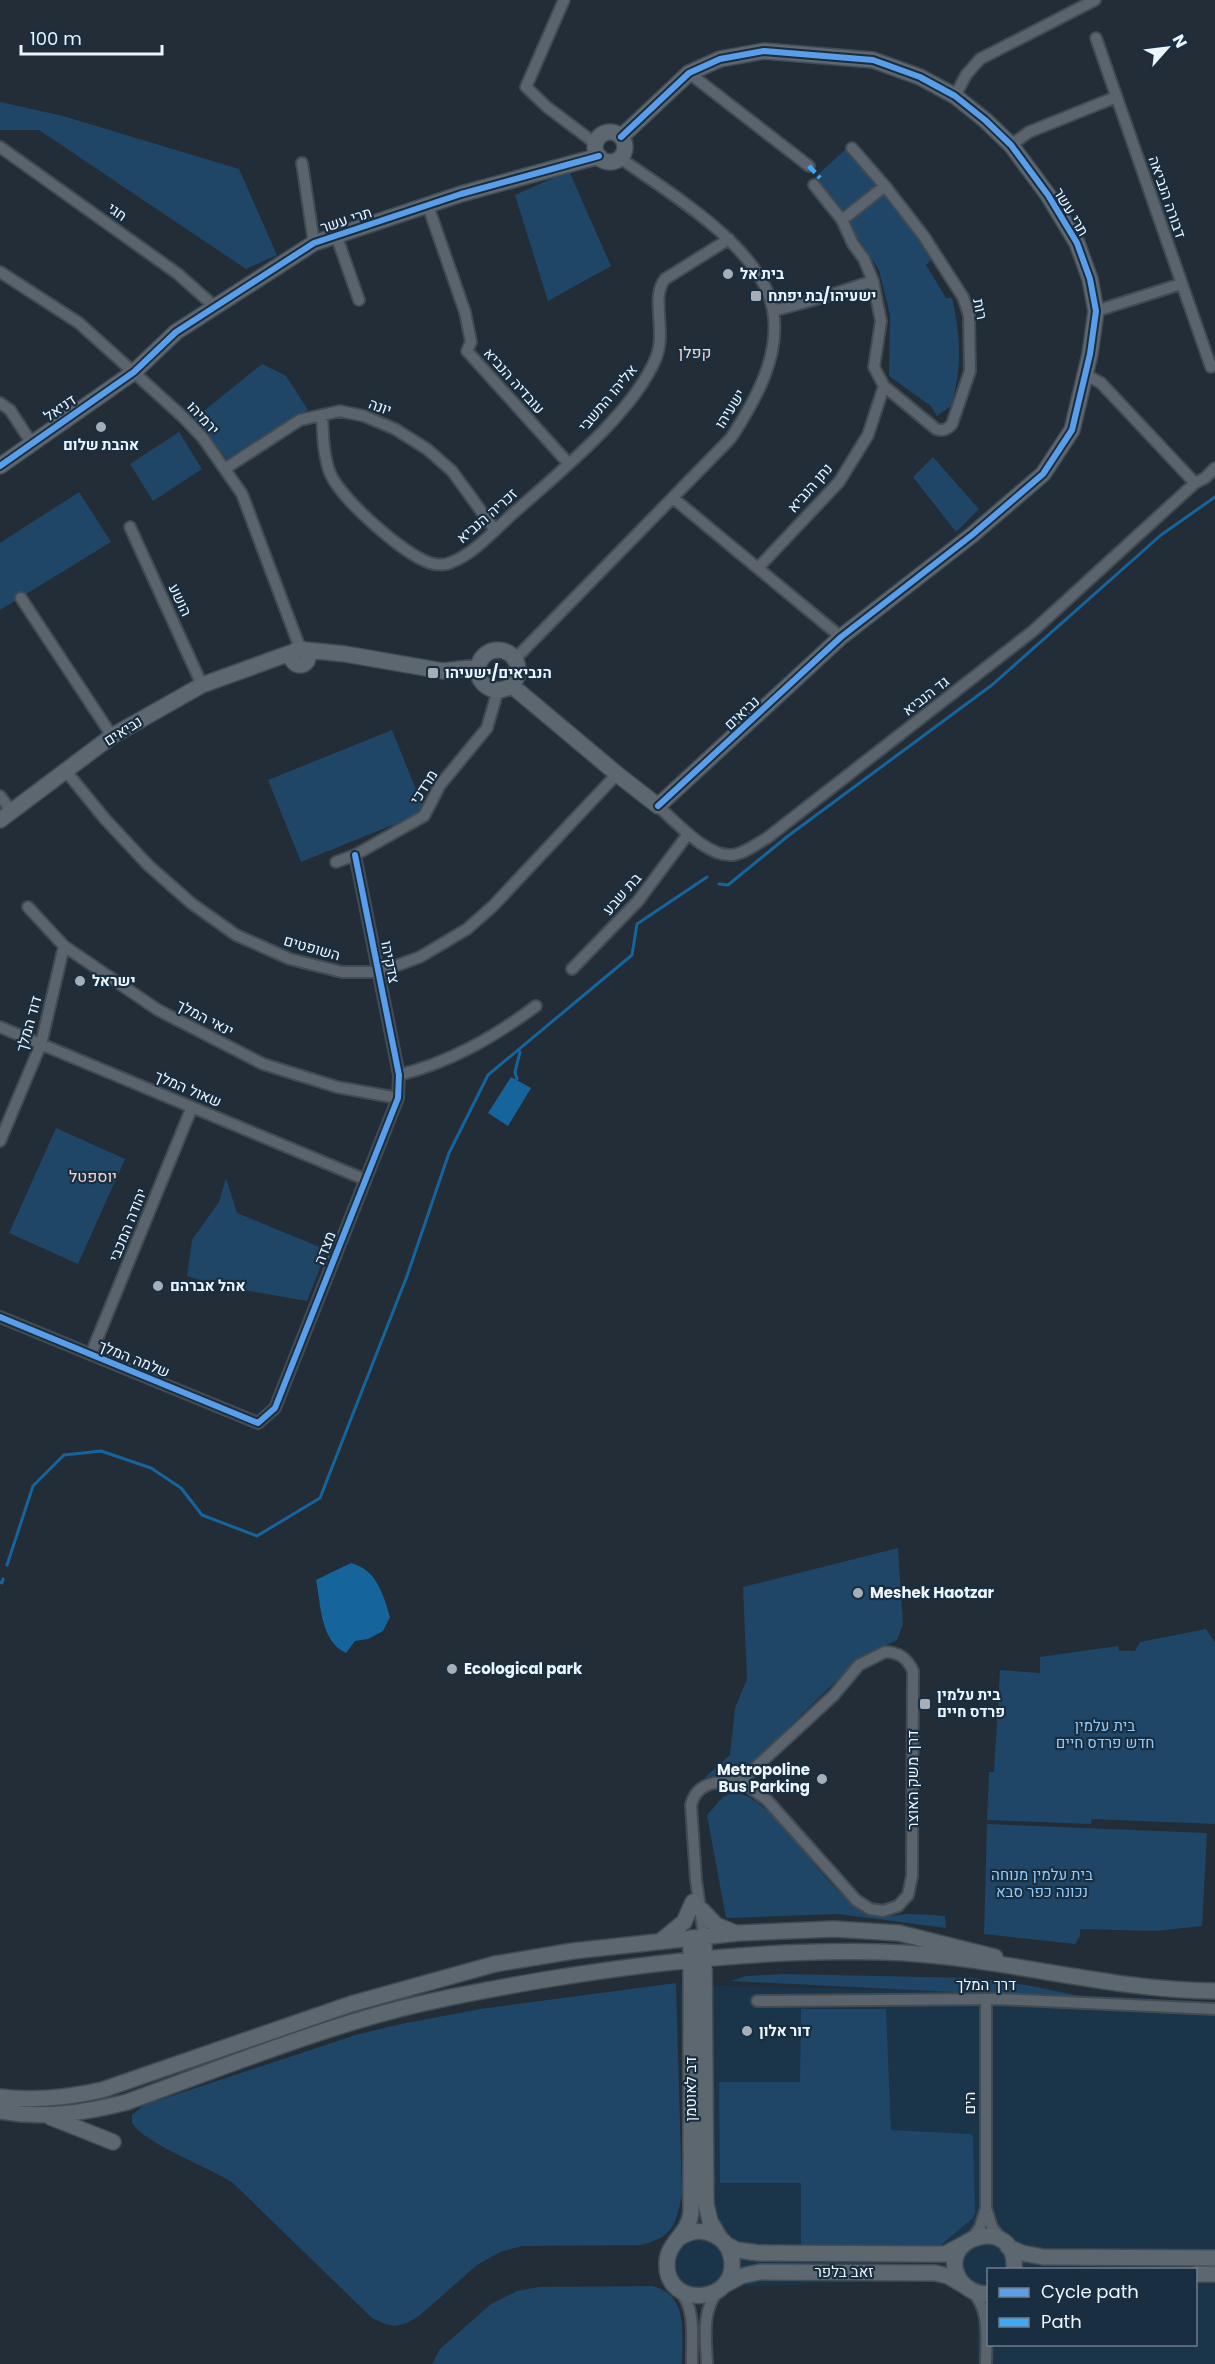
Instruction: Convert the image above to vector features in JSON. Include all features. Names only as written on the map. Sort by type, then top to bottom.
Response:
[{"type":"street","points":[[564,0],[526,87],[607,161],[620,158],[625,149],[621,136],[612,132],[602,135],[597,150]]},
{"type":"street","points":[[955,96],[966,75],[980,59],[1095,0]]},
{"type":"street","name":"דבורה הנביאה","points":[[1096,38],[1210,367]]},
{"type":"street","name":"תרי עשר","points":[[621,136],[689,73],[720,59],[764,51],[873,60],[920,76],[955,96],[985,120],[1011,145],[1048,195],[1077,243],[1090,279],[1096,311],[1086,375],[1072,430],[1043,474],[972,535],[841,637]]},
{"type":"street","points":[[689,73],[809,166]]},
{"type":"street","points":[[1011,145],[1029,132],[1116,97]]},
{"type":"street","name":"חגי","points":[[0,147],[178,274],[214,306]]},
{"type":"street","name":"רות","points":[[852,148],[923,235],[963,297],[969,315],[970,371],[952,424],[948,428],[936,429],[884,386]]},
{"type":"street","name":"תרי עשר","points":[[134,372],[176,332],[314,243],[597,150]]},
{"type":"street","name":"ישעיהו","points":[[515,659],[731,438],[752,404],[767,369],[772,340],[773,310],[758,276],[737,247],[711,223],[620,158]]},
{"type":"street","points":[[302,164],[314,243]]},
{"type":"street","points":[[814,185],[842,220],[853,244],[864,259],[873,281],[881,321],[874,367],[884,386]]},
{"type":"street","points":[[842,220],[885,186]]},
{"type":"street","name":"עובדיה הנביא","points":[[428,206],[465,312],[471,342],[467,351],[569,464]]},
{"type":"street","points":[[336,235],[359,300]]},
{"type":"street","name":"אליהו התשבי","points":[[569,464],[620,412],[646,378],[657,355],[661,338],[657,295],[659,286],[665,279],[729,239]]},
{"type":"street","name":"ירמיהו","points":[[0,272],[79,323],[203,438],[242,494],[301,655]]},
{"type":"street","points":[[773,310],[873,281]]},
{"type":"street","points":[[1096,311],[1181,284]]},
{"type":"street","name":"דניאל","points":[[0,465],[134,372]]},
{"type":"street","points":[[1086,375],[1101,383],[1195,483],[1205,478],[1215,468]]},
{"type":"street","name":"נתן הנביא","points":[[758,568],[839,482],[867,435],[884,386]]},
{"type":"street","points":[[0,403],[9,410],[31,442]]},
{"type":"street","name":"יונה","points":[[226,468],[300,420],[340,411],[364,416],[395,429],[427,449],[452,471],[495,530]]},
{"type":"street","name":"זכריה הנביא","points":[[322,415],[323,447],[331,474],[362,513],[397,543],[431,563],[443,565],[463,556],[569,464]]},
{"type":"street","name":"גד הנביא","points":[[658,806],[688,834],[711,850],[724,855],[737,854],[767,838],[1033,631],[1195,483]]},
{"type":"street","points":[[674,498],[841,637]]},
{"type":"street","name":"הושע","points":[[130,527],[202,685]]},
{"type":"street","points":[[21,598],[112,736]]},
{"type":"street","name":"נביאים","points":[[658,806],[841,637]]},
{"type":"street","points":[[497,650],[510,654],[515,659],[518,671],[516,678],[504,687],[487,687],[482,682],[478,667],[486,654],[497,650]]},
{"type":"street","name":"נביאים","points":[[6,816],[112,736],[202,685],[258,666],[301,655],[345,654],[443,671],[478,667]]},
{"type":"street","points":[[504,687],[658,806]]},
{"type":"street","name":"מרדכי","points":[[336,862],[355,855],[424,816],[440,785],[488,728],[504,687]]},
{"type":"street","name":"השופטים","points":[[65,770],[105,819],[148,865],[191,903],[236,935],[290,959],[342,972],[380,972],[420,957],[467,929],[493,906],[617,774]]},
{"type":"street","points":[[0,796],[6,816]]},
{"type":"street","name":"בת שבע","points":[[572,969],[638,901],[688,834]]},
{"type":"street","name":"צדקיהו","points":[[355,855],[399,1075]]},
{"type":"street","name":"ינאי המלך","points":[[28,907],[64,946],[158,1010],[262,1064],[337,1087],[398,1098]]},
{"type":"street","name":"דוד המלך","points":[[0,1141],[41,1044],[64,946]]},
{"type":"street","points":[[399,1075],[426,1068],[467,1051],[503,1030],[536,1006]]},
{"type":"street","name":"שאול המלך","points":[[0,1027],[364,1179]]},
{"type":"street","name":"מצדה","points":[[258,1423],[275,1408],[398,1098],[399,1075]]},
{"type":"street","name":"יהודה המכבי","points":[[91,1354],[192,1107]]},
{"type":"street","name":"שלמה המלך","points":[[0,1317],[258,1423]]},
{"type":"street","name":"דרך משק האוצר","points":[[885,1652],[897,1653],[909,1664],[914,1680],[912,1876],[905,1901],[884,1911],[870,1909],[861,1904],[767,1800],[741,1781],[753,1770],[834,1695],[859,1665],[885,1652]]},
{"type":"street","points":[[753,1770],[756,1792]]},
{"type":"street","points":[[698,1937],[691,1815],[693,1796],[700,1788],[708,1784],[741,1781]]},
{"type":"street","points":[[698,1906],[718,1926],[739,1934]]},
{"type":"street","points":[[661,1940],[670,1935],[698,1906]]},
{"type":"street","points":[[0,2097],[38,2100],[71,2097],[102,2090],[351,2004],[422,1983],[495,1964],[661,1940],[794,1930],[881,1931],[932,1940],[1068,1976]]},
{"type":"street","name":"דב לאוטמן","points":[[679,2238],[687,2227],[691,2210],[698,1937]]},
{"type":"street","points":[[0,2111],[44,2115],[90,2111],[127,2102],[354,2021],[508,1986],[698,1960],[848,1952],[910,1953],[1154,1987],[1215,1991]]},
{"type":"street","points":[[660,1964],[676,1970],[698,1989],[727,1962],[741,1956]]},
{"type":"street","name":"דב לאוטמן","points":[[698,1989],[706,2204],[711,2225],[723,2242]]},
{"type":"street","name":"דרך המלך","points":[[757,2001],[986,1999],[1215,2009]]},
{"type":"street","name":"הים","points":[[968,2242],[980,2227],[986,2208],[986,1999]]},
{"type":"street","points":[[44,2115],[113,2142]]},
{"type":"street","name":"הים","points":[[986,2208],[992,2227],[1005,2244]]},
{"type":"street","points":[[692,2364],[691,2312],[687,2300],[668,2274],[667,2264],[670,2250],[679,2238],[689,2233],[704,2231],[723,2242],[730,2253],[732,2264],[729,2278],[711,2301],[707,2313],[706,2364]]},
{"type":"street","points":[[986,2322],[980,2302],[959,2278],[956,2265],[957,2256],[968,2242],[985,2235],[1022,2253],[1042,2256],[1215,2258]]},
{"type":"street","name":"זאב בלפר","points":[[723,2242],[737,2250],[759,2253],[945,2254],[968,2242]]},
{"type":"street","points":[[1005,2244],[1014,2260],[1014,2268]]},
{"type":"street","name":"זאב בלפר","points":[[721,2288],[741,2276],[760,2272],[935,2273],[951,2277],[977,2293],[987,2294]]},
{"type":"street","points":[[1197,2274],[1215,2274]]},
{"type":"street","points":[[677,2288],[700,2297],[721,2288]]},
{"type":"street","points":[[986,2364],[987,2316]]},
{"type":"shaded area","points":[[511,1077],[531,1088],[508,1126],[488,1113]]},
{"type":"shaded area","points":[[351,1563],[360,1566],[373,1577],[378,1584],[390,1617],[383,1631],[368,1639],[355,1641],[346,1653],[337,1647],[326,1631],[316,1580]]},
{"type":"shaded area","points":[[679,1985],[1043,1993],[1215,2002],[1215,2364],[977,2364],[977,2315],[973,2302],[968,2294],[941,2279],[675,2289],[671,2233],[679,2218],[684,2195]]},
{"type":"green space","points":[[0,102],[63,116],[239,169],[277,255],[246,269],[39,130],[0,130]]},
{"type":"green space","points":[[848,147],[894,203],[931,260],[926,265],[946,298],[952,298],[959,339],[959,366],[951,406],[937,416],[931,406],[889,376],[890,315],[879,270],[847,222],[813,179]]},
{"type":"green space","points":[[569,171],[611,266],[548,301],[515,195]]},
{"type":"green space","points":[[262,364],[286,376],[308,410],[227,459],[194,419]]},
{"type":"green space","points":[[179,432],[202,469],[153,501],[130,464]]},
{"type":"green space","points":[[933,457],[979,509],[956,532],[913,477]]},
{"type":"green space","points":[[79,492],[111,542],[0,610],[0,543]]},
{"type":"green space","points":[[392,730],[425,812],[301,862],[268,780]]},
{"type":"green space","points":[[56,1128],[125,1159],[78,1264],[9,1233]]},
{"type":"green space","points":[[226,1178],[237,1213],[327,1250],[307,1301],[215,1285],[187,1276],[192,1240],[219,1202]]},
{"type":"green space","points":[[898,1548],[903,1624],[897,1640],[861,1657],[748,1767],[704,1778],[730,1755],[735,1708],[747,1679],[743,1587]]},
{"type":"green space","name":"בית עלמין חדש פרדס חיים","points":[[1206,1629],[1215,1642],[1215,1824],[1092,1819],[1091,1824],[987,1820],[989,1772],[994,1772],[1000,1670],[1040,1673],[1040,1657],[1118,1646],[1119,1651],[1135,1651],[1140,1642]]},
{"type":"green space","points":[[734,1792],[751,1798],[767,1811],[834,1887],[851,1903],[868,1914],[878,1917],[908,1914],[945,1916],[946,1928],[838,1914],[726,1918],[707,1815],[723,1797]]},
{"type":"green space","name":"בית עלמין מנוחה נכונה כפר סבא","points":[[987,1824],[1207,1833],[1202,1926],[1155,1931],[1080,1929],[1080,1936],[1075,1944],[984,1934]]},
{"type":"green space","points":[[783,1974],[974,1978],[1026,1985],[1095,1999],[730,1981],[746,1976]]},
{"type":"green space","points":[[676,1983],[682,2195],[671,2229],[660,2238],[641,2245],[522,2246],[500,2252],[477,2265],[419,2316],[407,2323],[395,2326],[372,2318],[233,2183],[163,2147],[139,2131],[132,2123],[132,2115],[144,2105],[359,2034],[480,2009]]},
{"type":"green space","points":[[801,2009],[886,2009],[891,2130],[971,2134],[973,2137],[975,2213],[973,2218],[941,2245],[801,2245],[801,2183],[720,2183],[719,2082],[800,2082]]},
{"type":"green space","points":[[652,2286],[664,2290],[678,2307],[682,2329],[682,2364],[432,2364],[440,2349],[491,2304],[517,2291],[539,2287]]},
{"type":"waterway","points":[[719,884],[728,885],[788,836],[992,685],[1161,535],[1215,497]]},
{"type":"waterway","points":[[7,1565],[33,1486],[64,1455],[101,1451],[151,1468],[181,1488],[202,1515],[257,1536],[320,1498],[407,1276],[449,1153],[488,1075],[632,955],[637,924],[707,877]]},
{"type":"waterway","points":[[517,1079],[515,1072],[520,1052]]},
{"type":"waterway","points":[[0,1582],[2,1583],[3,1579]]},
{"type":"marked path","points":[[809,166],[820,178]]},
{"type":"cycle path","points":[[621,137],[689,73],[720,59],[764,51],[873,60],[920,77],[955,96],[1011,145],[1048,195],[1077,243],[1090,279],[1096,311],[1090,354],[1072,430],[1043,474],[972,535],[841,637],[658,806]]},
{"type":"cycle path","points":[[0,466],[134,372],[176,332],[314,243],[461,194],[599,156]]},
{"type":"cycle path","points":[[0,1317],[258,1423],[275,1408],[398,1098],[399,1075],[355,855]]},
{"type":"place","name":"בית אל","points":[[728,274]]},
{"type":"place","name":"ישעיהו/בת יפתח","points":[[756,296]]},
{"type":"place","name":"אהבת שלום","points":[[101,427]]},
{"type":"place","name":"הנביאים/ישעיהו","points":[[433,673]]},
{"type":"place","name":"ישראל","points":[[80,981]]},
{"type":"place","name":"אהל אברהם","points":[[158,1286]]},
{"type":"place","name":"Meshek Haotzar","points":[[858,1593]]},
{"type":"place","name":"Ecological park","points":[[452,1669]]},
{"type":"place","name":"בית עלמין פרדס חיים","points":[[925,1704]]},
{"type":"place","name":"Metropoline Bus Parking","points":[[822,1779]]},
{"type":"place","name":"דור אלון","points":[[747,2031]]},
{"type":"district","name":"קפלן","points":[[695,352]]},
{"type":"district","name":"יוספטל","points":[[93,1176]]}]
